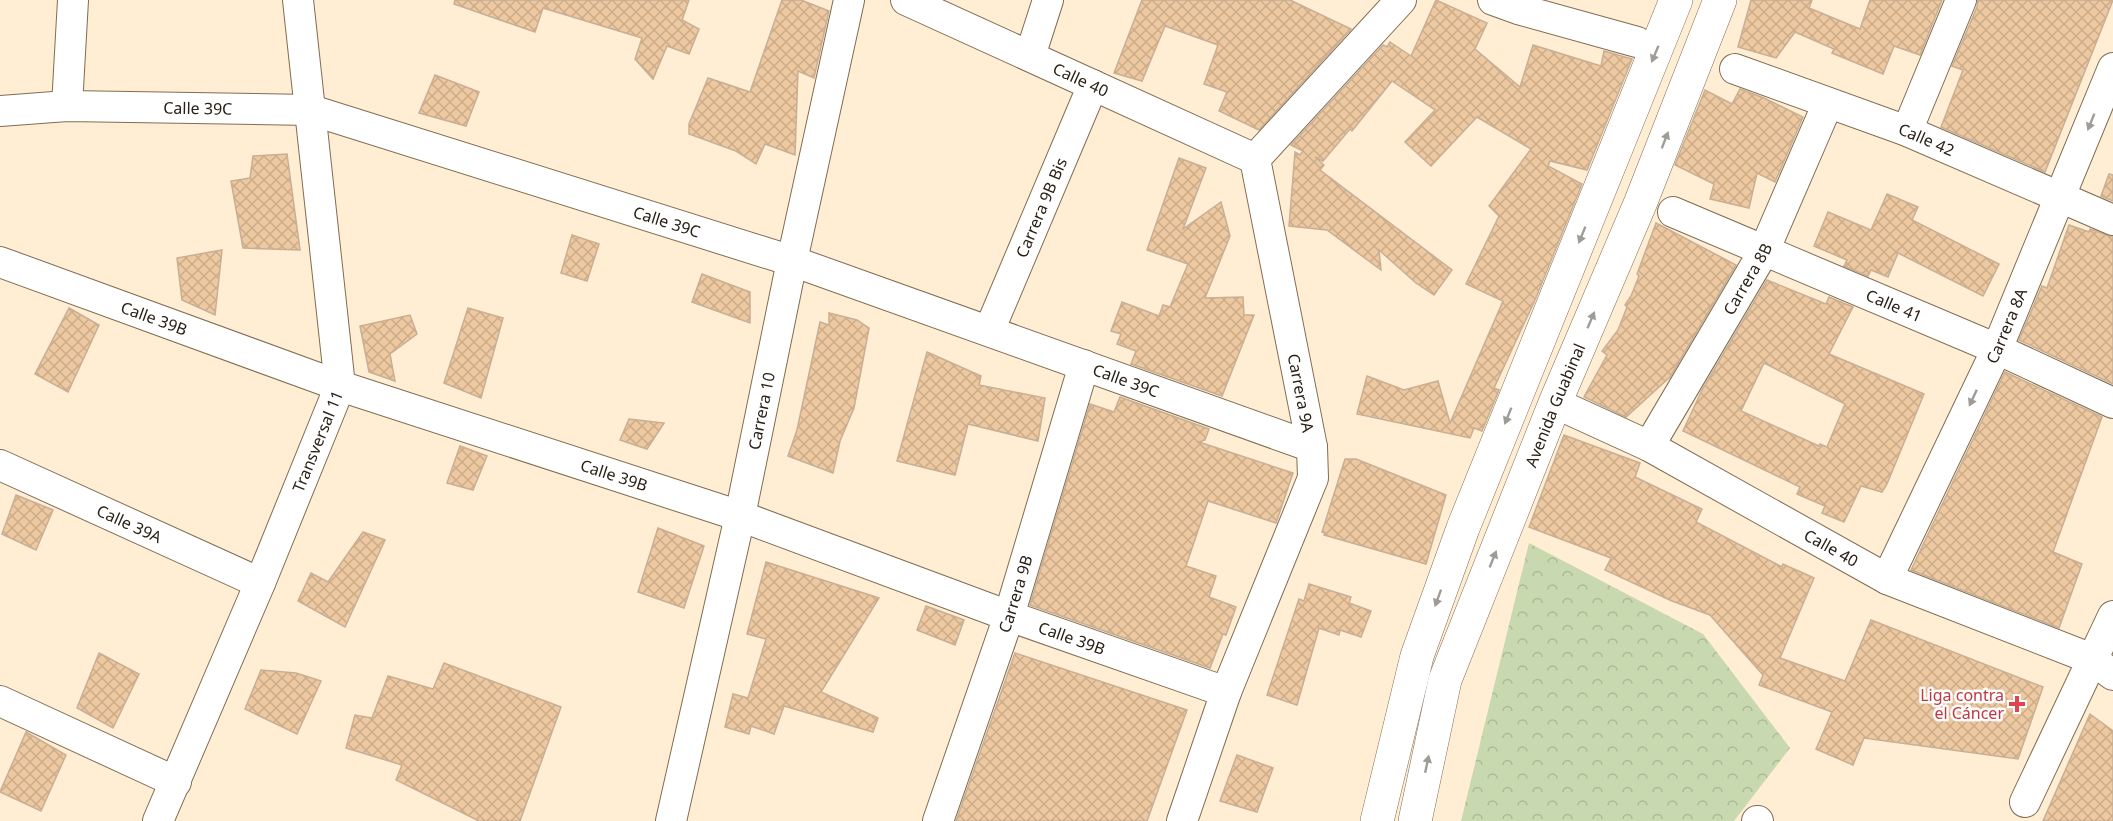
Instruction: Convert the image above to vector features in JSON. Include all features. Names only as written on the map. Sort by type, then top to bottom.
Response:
[{"type":"main road","points":[[1377,821],[1417,656],[1459,539],[1676,0]]},
{"type":"main road","name":"Avenida Guabinal","points":[[1414,821],[1445,680],[1555,403],[1640,204],[1720,0]]},
{"type":"street","points":[[67,106],[73,0]]},
{"type":"street","name":"Transversal 11","points":[[158,821],[260,583],[340,386],[298,0]]},
{"type":"street","name":"Carrera 10","points":[[671,821],[740,516],[792,261],[849,0]]},
{"type":"street","name":"Calle 40","points":[[906,0],[1255,159]]},
{"type":"street","points":[[1030,56],[1048,0]]},
{"type":"street","points":[[1255,159],[1401,0]]},
{"type":"street","points":[[1493,0],[1637,42]]},
{"type":"street","points":[[1907,131],[1961,0]]},
{"type":"street","name":"Carrera 8A","points":[[1887,579],[1997,349],[2113,68]]},
{"type":"street","name":"Calle 42","points":[[1735,69],[1907,131],[2113,220]]},
{"type":"street","name":"Carrera 9B Bis","points":[[989,331],[1093,85]]},
{"type":"street","name":"Carrera 8B","points":[[1649,446],[1764,251],[1828,103]]},
{"type":"street","name":"Calle 39C","points":[[0,111],[67,106],[311,110],[792,261],[1312,447]]},
{"type":"street","name":"Carrera 9A","points":[[1182,821],[1226,692],[1313,478],[1312,447],[1255,159]]},
{"type":"street","name":"Calle 41","points":[[1673,212],[1997,349],[2113,403]]},
{"type":"street","name":"Calle 39B","points":[[0,262],[340,386],[740,516],[1226,692]]},
{"type":"street","name":"Carrera 9B","points":[[938,821],[1009,615],[1084,365]]},
{"type":"street","name":"Calle 40","points":[[1555,403],[1649,446],[1887,579],[2102,667]]},
{"type":"street","name":"Calle 39A","points":[[0,465],[260,583]]},
{"type":"street","points":[[2025,802],[2102,667],[2113,616]]},
{"type":"street","points":[[0,701],[176,782]]},
{"type":"green space","points":[[1529,543],[1703,634],[1790,748],[1734,821],[1461,821]]},
{"type":"building","points":[[455,0],[689,0],[682,20],[699,29],[689,54],[667,46],[653,79],[635,59],[642,38],[543,8],[535,32],[454,4]]},
{"type":"building","points":[[782,0],[801,0],[829,11],[814,78],[798,71],[795,155],[765,144],[756,164],[736,151],[689,134],[689,124],[708,78],[750,92]]},
{"type":"building","points":[[1142,0],[1290,0],[1351,29],[1259,130],[1219,111],[1227,92],[1204,84],[1218,45],[1165,26],[1142,81],[1114,73]]},
{"type":"building","points":[[1436,0],[1487,23],[1475,49],[1520,87],[1533,45],[1601,66],[1604,51],[1632,59],[1587,170],[1550,161],[1548,166],[1582,184],[1535,300],[1494,388],[1499,390],[1482,431],[1474,428],[1470,438],[1357,414],[1367,376],[1404,390],[1438,381],[1450,423],[1503,301],[1466,284],[1499,216],[1489,206],[1531,149],[1477,117],[1431,166],[1405,142],[1435,110],[1392,81],[1352,131],[1350,129],[1323,161],[1315,157],[1324,165],[1320,170],[1452,270],[1434,295],[1416,283],[1379,250],[1381,270],[1327,230],[1289,226],[1295,152],[1300,155],[1303,151],[1291,145],[1383,45],[1387,47],[1390,42],[1411,56]]},
{"type":"building","points":[[1751,0],[1812,0],[1809,8],[1860,29],[1870,0],[1942,0],[1920,55],[1894,46],[1883,74],[1832,53],[1834,49],[1795,32],[1776,58],[1738,47]]},
{"type":"building","points":[[1978,0],[2113,0],[2045,172],[1941,127],[1963,70],[1952,66]]},
{"type":"building","points":[[435,75],[479,92],[466,126],[419,113]]},
{"type":"building","points":[[1740,89],[1803,117],[1775,182],[1757,173],[1749,208],[1710,199],[1714,184],[1675,165],[1705,90],[1732,104]]},
{"type":"building","points":[[287,154],[300,250],[243,248],[231,181],[250,178],[253,156]]},
{"type":"building","points":[[1179,158],[1206,168],[1183,229],[1221,202],[1230,236],[1205,298],[1243,297],[1244,315],[1254,315],[1222,396],[1131,364],[1136,351],[1117,344],[1121,334],[1111,331],[1122,302],[1159,316],[1163,305],[1170,307],[1188,264],[1147,250]]},
{"type":"building","points":[[2109,174],[2113,175],[2113,201],[2101,196]]},
{"type":"building","points":[[1887,194],[1918,207],[1912,220],[1999,264],[1983,296],[1898,253],[1888,277],[1871,270],[1868,276],[1844,266],[1847,260],[1814,246],[1828,212],[1871,230]]},
{"type":"building","points":[[1656,223],[1736,265],[1670,377],[1626,417],[1584,397],[1607,355],[1602,351],[1618,330]]},
{"type":"building","points":[[2069,225],[2113,237],[2113,384],[2019,340],[2042,286],[2047,288]]},
{"type":"building","points":[[572,235],[599,244],[587,281],[561,273]]},
{"type":"building","points":[[222,250],[215,315],[182,300],[177,258]]},
{"type":"building","points":[[702,274],[750,292],[750,323],[692,302]]},
{"type":"building","points":[[1767,280],[1826,304],[1829,297],[1853,307],[1829,354],[1924,394],[1882,492],[1861,486],[1844,522],[1822,513],[1825,506],[1797,494],[1800,487],[1683,431],[1702,390]],"holes":[[[1764,363],[1845,404],[1827,447],[1820,444],[1819,446],[1741,411]]]},
{"type":"building","points":[[69,308],[99,325],[68,392],[35,374]]},
{"type":"building","points":[[468,308],[503,318],[481,398],[444,383]]},
{"type":"building","points":[[829,313],[857,320],[869,328],[854,408],[840,441],[833,473],[788,456],[797,430],[820,322],[829,325]]},
{"type":"building","points":[[410,315],[417,334],[390,354],[395,381],[369,372],[360,326]]},
{"type":"building","points":[[927,352],[981,376],[979,385],[1045,398],[1038,441],[968,424],[955,475],[897,461]]},
{"type":"building","points":[[2005,372],[2102,417],[2053,552],[2082,564],[2059,628],[1911,570]]},
{"type":"building","points":[[1120,397],[1209,429],[1205,440],[1199,442],[1293,473],[1276,523],[1208,501],[1186,566],[1216,576],[1209,597],[1236,607],[1210,668],[1030,605],[1090,404],[1114,412]]},
{"type":"building","points":[[629,419],[664,423],[647,449],[620,440]]},
{"type":"building","points":[[1564,435],[1640,463],[1635,477],[1702,509],[1696,522],[1782,567],[1783,564],[1814,578],[1780,658],[1845,681],[1871,620],[2043,687],[2018,759],[1864,738],[1853,765],[1816,749],[1832,712],[1759,685],[1763,675],[1710,615],[1672,601],[1605,570],[1611,558],[1529,527]]},
{"type":"building","points":[[460,446],[487,456],[473,490],[447,483]]},
{"type":"building","points":[[1345,459],[1356,459],[1446,495],[1426,564],[1324,535],[1325,533],[1322,532]]},
{"type":"building","points":[[16,495],[53,510],[36,550],[2,534]]},
{"type":"building","points":[[658,528],[704,546],[684,608],[638,592]]},
{"type":"building","points":[[363,532],[385,540],[345,627],[298,601],[311,573],[328,582]]},
{"type":"building","points":[[766,562],[879,598],[821,692],[878,718],[873,732],[784,706],[774,734],[751,726],[749,734],[725,727],[733,694],[748,698],[766,639],[747,634]]},
{"type":"building","points":[[1309,584],[1351,597],[1349,603],[1371,611],[1361,637],[1340,630],[1339,635],[1319,628],[1297,705],[1267,695],[1299,599],[1304,601]]},
{"type":"building","points":[[926,606],[964,620],[955,645],[917,630]]},
{"type":"building","points":[[99,653],[139,674],[113,728],[77,708]]},
{"type":"building","points":[[1015,653],[1187,710],[1147,821],[956,821]]},
{"type":"building","points":[[444,663],[561,707],[520,821],[479,821],[396,780],[402,765],[346,748],[355,715],[372,718],[388,676],[433,689]]},
{"type":"building","points":[[261,670],[296,673],[321,681],[297,734],[245,709]]},
{"type":"building","points":[[2090,714],[2113,731],[2113,821],[2043,821]]},
{"type":"building","points":[[26,732],[66,755],[41,811],[0,792]]},
{"type":"building","points":[[1237,755],[1273,768],[1257,812],[1220,801]]},
{"type":"place","name":"Liga contra el Cáncer","points":[[2017,704]]}]
